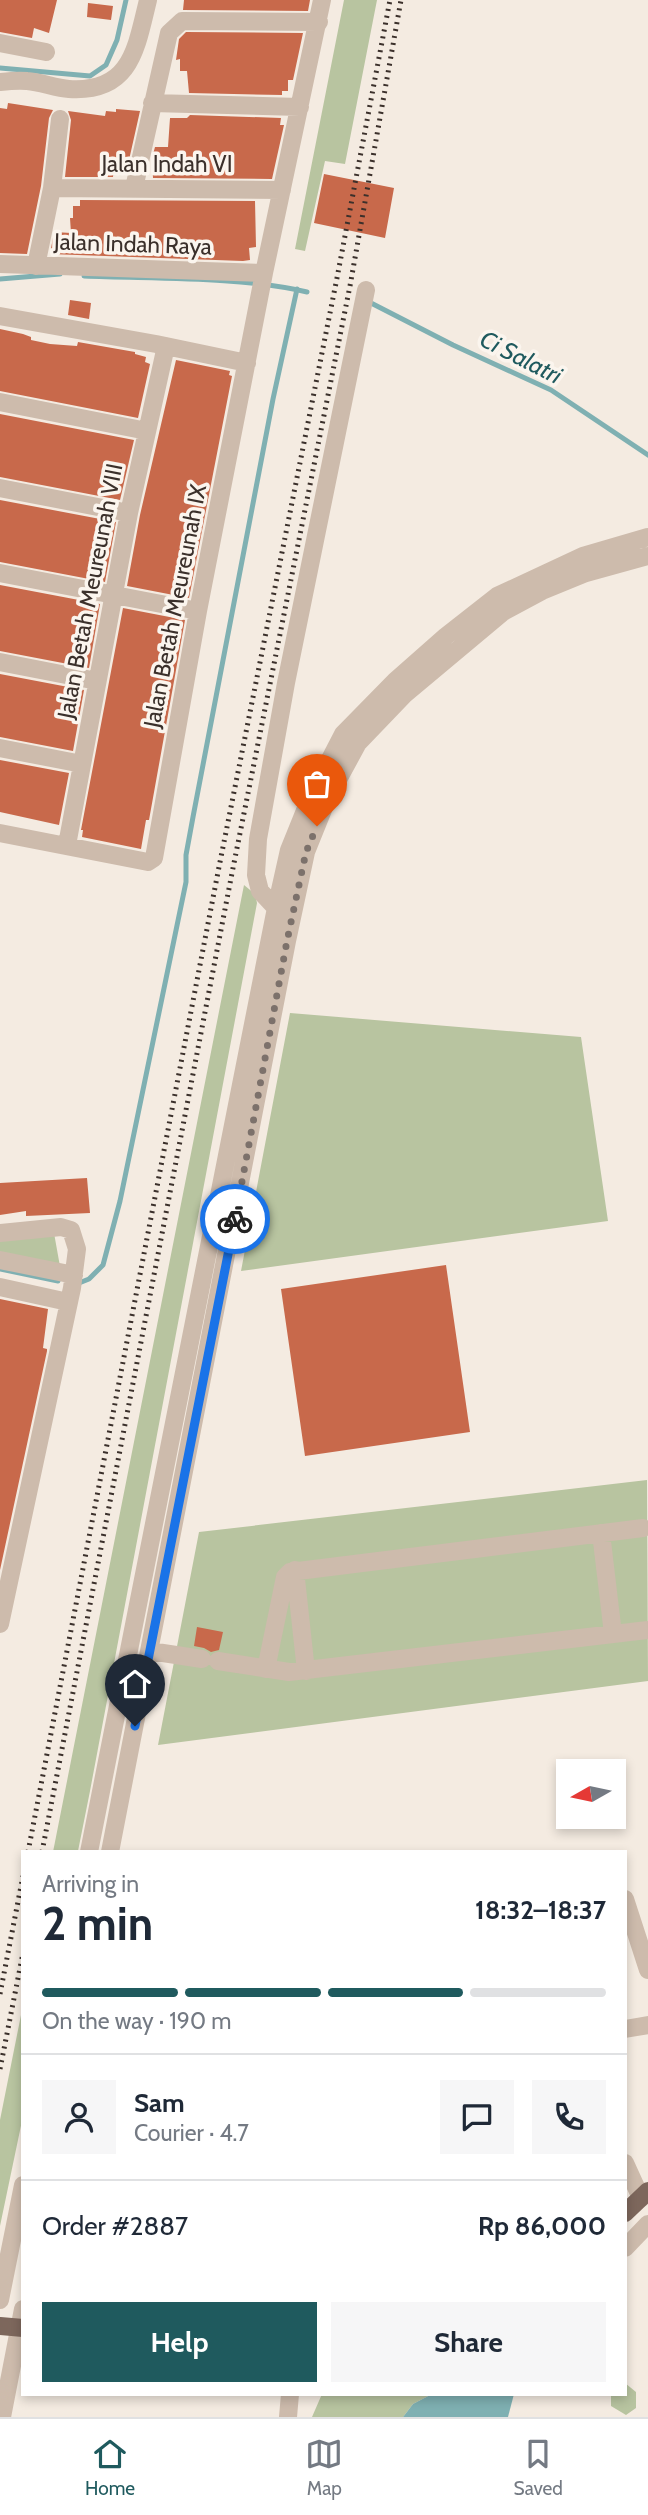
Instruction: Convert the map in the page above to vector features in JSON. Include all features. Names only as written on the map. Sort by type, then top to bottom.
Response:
[{"type":"main road","points":[[627,2211],[645,2194]]},
{"type":"main road","points":[[0,2326],[21,2328]]},
{"type":"street","points":[[0,82],[26,80],[67,89],[106,85],[122,74],[130,60],[148,0]]},
{"type":"street","name":"Jalan Betah Meureunah IX","points":[[67,845],[148,862],[154,858],[198,611],[264,273],[322,0]]},
{"type":"street","points":[[134,188],[169,33],[182,21],[319,22]]},
{"type":"street","points":[[0,43],[46,52]]},
{"type":"street","points":[[152,103],[300,107]]},
{"type":"street","points":[[36,266],[52,188],[60,119]]},
{"type":"street","name":"Jalan Indah VI","points":[[52,188],[282,190]]},
{"type":"street","name":"Jalan Indah Raya","points":[[0,264],[264,273]]},
{"type":"street","points":[[276,908],[260,891],[256,875],[258,839],[286,683],[366,290]]},
{"type":"street","points":[[0,317],[247,363]]},
{"type":"street","name":"Jalan Betah Meureunah VIII","points":[[67,845],[129,513],[166,346]]},
{"type":"street","points":[[0,402],[147,431]]},
{"type":"street","points":[[0,488],[129,513]]},
{"type":"street","points":[[89,1850],[276,908],[289,850],[310,798],[343,734],[395,681],[497,596],[583,556],[648,537]]},
{"type":"street","points":[[113,1850],[306,852],[327,800],[358,743],[405,694],[503,612],[542,591],[586,573],[648,556]]},
{"type":"street","points":[[0,573],[198,611]]},
{"type":"street","points":[[0,662],[97,681]]},
{"type":"street","points":[[0,748],[82,764]]},
{"type":"street","points":[[0,833],[67,845]]},
{"type":"street","points":[[215,1219],[234,1222]]},
{"type":"street","points":[[0,1233],[61,1227],[71,1230],[77,1249],[71,1291],[7,1556],[0,1624]]},
{"type":"street","points":[[0,1260],[71,1291]]},
{"type":"street","points":[[0,1287],[71,1291]]},
{"type":"street","points":[[266,1669],[285,1577],[295,1570],[643,1528]]},
{"type":"street","points":[[601,1534],[613,1634]]},
{"type":"street","points":[[295,1570],[306,1671]]},
{"type":"street","points":[[150,1651],[289,1672],[648,1630]]},
{"type":"street","points":[[627,1905],[648,1970]]},
{"type":"street","points":[[627,2029],[648,2025]]},
{"type":"street","points":[[627,2166],[645,2194]]},
{"type":"street","points":[[0,2300],[21,2195]]},
{"type":"street","points":[[627,2246],[648,2224]]},
{"type":"street","points":[[2,2417],[18,2358],[21,2328]]},
{"type":"street","points":[[288,2417],[290,2396]]},
{"type":"green space","points":[[344,0],[377,0],[345,164],[325,161],[305,251],[295,249]]},
{"type":"green space","points":[[244,885],[255,894],[257,903],[90,1791],[78,1850],[53,1850]]},
{"type":"green space","points":[[290,1013],[581,1037],[608,1221],[241,1271]]},
{"type":"green space","points":[[54,1233],[61,1272],[0,1258],[0,1240]]},
{"type":"green space","points":[[647,1480],[648,1681],[158,1745],[199,1532]]},
{"type":"green space","points":[[21,2015],[21,2126],[0,2226],[0,2120]]},
{"type":"green space","points":[[627,2385],[636,2392],[636,2408],[626,2415],[611,2406],[611,2396],[627,2396]]},
{"type":"green space","points":[[321,2396],[428,2396],[413,2404],[403,2417],[312,2417]]},
{"type":"water","points":[[428,2396],[513,2396],[508,2417],[403,2417],[413,2404]]},
{"type":"building","points":[[0,0],[57,0],[49,33],[34,28],[32,38],[0,32]]},
{"type":"building","points":[[184,0],[310,0],[308,11],[183,10]]},
{"type":"building","points":[[88,3],[113,6],[111,20],[87,17]]},
{"type":"building","points":[[186,32],[303,33],[293,80],[288,80],[288,91],[282,91],[282,95],[189,93],[187,71],[180,71],[180,59],[176,60],[179,39]]},
{"type":"building","points":[[8,103],[53,110],[49,118],[41,186],[27,254],[0,253],[0,108],[7,109]]},
{"type":"building","points":[[116,109],[140,111],[129,160],[125,161],[124,166],[114,165],[113,177],[65,177],[71,120],[68,111],[105,116],[106,111],[116,112]]},
{"type":"building","points":[[190,115],[281,118],[280,125],[284,125],[272,179],[153,178],[152,158],[155,147],[168,147],[170,118],[187,118]]},
{"type":"building","points":[[324,174],[394,188],[385,238],[314,223]]},
{"type":"building","points":[[80,200],[255,201],[256,247],[249,248],[250,260],[243,261],[50,254],[54,232],[71,233],[70,218],[73,218],[73,206],[80,206]]},
{"type":"building","points":[[70,300],[91,303],[89,319],[68,315]]},
{"type":"building","points":[[0,329],[50,344],[77,346],[78,342],[135,352],[146,357],[145,362],[150,364],[138,418],[0,391]]},
{"type":"building","points":[[176,360],[230,371],[229,375],[232,376],[189,598],[127,586],[140,515]]},
{"type":"building","points":[[0,414],[134,440],[120,500],[0,477]]},
{"type":"building","points":[[0,500],[116,522],[105,582],[0,562]]},
{"type":"building","points":[[0,585],[100,604],[89,668],[0,651]]},
{"type":"building","points":[[123,608],[185,620],[149,820],[146,820],[141,849],[82,837],[81,830]]},
{"type":"building","points":[[0,674],[84,690],[73,751],[0,737]]},
{"type":"building","points":[[0,760],[69,773],[59,825],[0,812]]},
{"type":"building","points":[[87,1178],[90,1213],[26,1216],[26,1211],[0,1215],[0,1183]]},
{"type":"building","points":[[446,1265],[470,1432],[305,1456],[281,1289]]},
{"type":"building","points":[[0,1299],[48,1309],[43,1348],[47,1351],[0,1570]]},
{"type":"building","points":[[197,1627],[223,1632],[219,1650],[211,1652],[194,1646]]},
{"type":"waterway","points":[[0,68],[90,76],[106,65],[117,40],[126,0]]},
{"type":"waterway","points":[[0,279],[60,274]]},
{"type":"waterway","points":[[84,276],[253,283],[307,292]]},
{"type":"waterway","points":[[79,1283],[89,1279],[103,1265],[120,1201],[186,882],[186,855],[193,817],[273,399],[297,289]]},
{"type":"waterway","name":"Ci Salatri","points":[[371,303],[453,345],[551,390],[648,455]]},
{"type":"waterway","points":[[0,1269],[58,1281]]},
{"type":"railway","points":[[28,1850],[390,0]]},
{"type":"railway","points":[[42,1850],[233,868],[350,286],[401,0]]},
{"type":"railway","points":[[0,1994],[21,1886]]},
{"type":"railway","points":[[0,2069],[21,1963]]},
{"type":"way so far","points":[[235,1219],[287,941],[306,852],[317,826]]},
{"type":"route","points":[[135,1726],[235,1219]]}]
